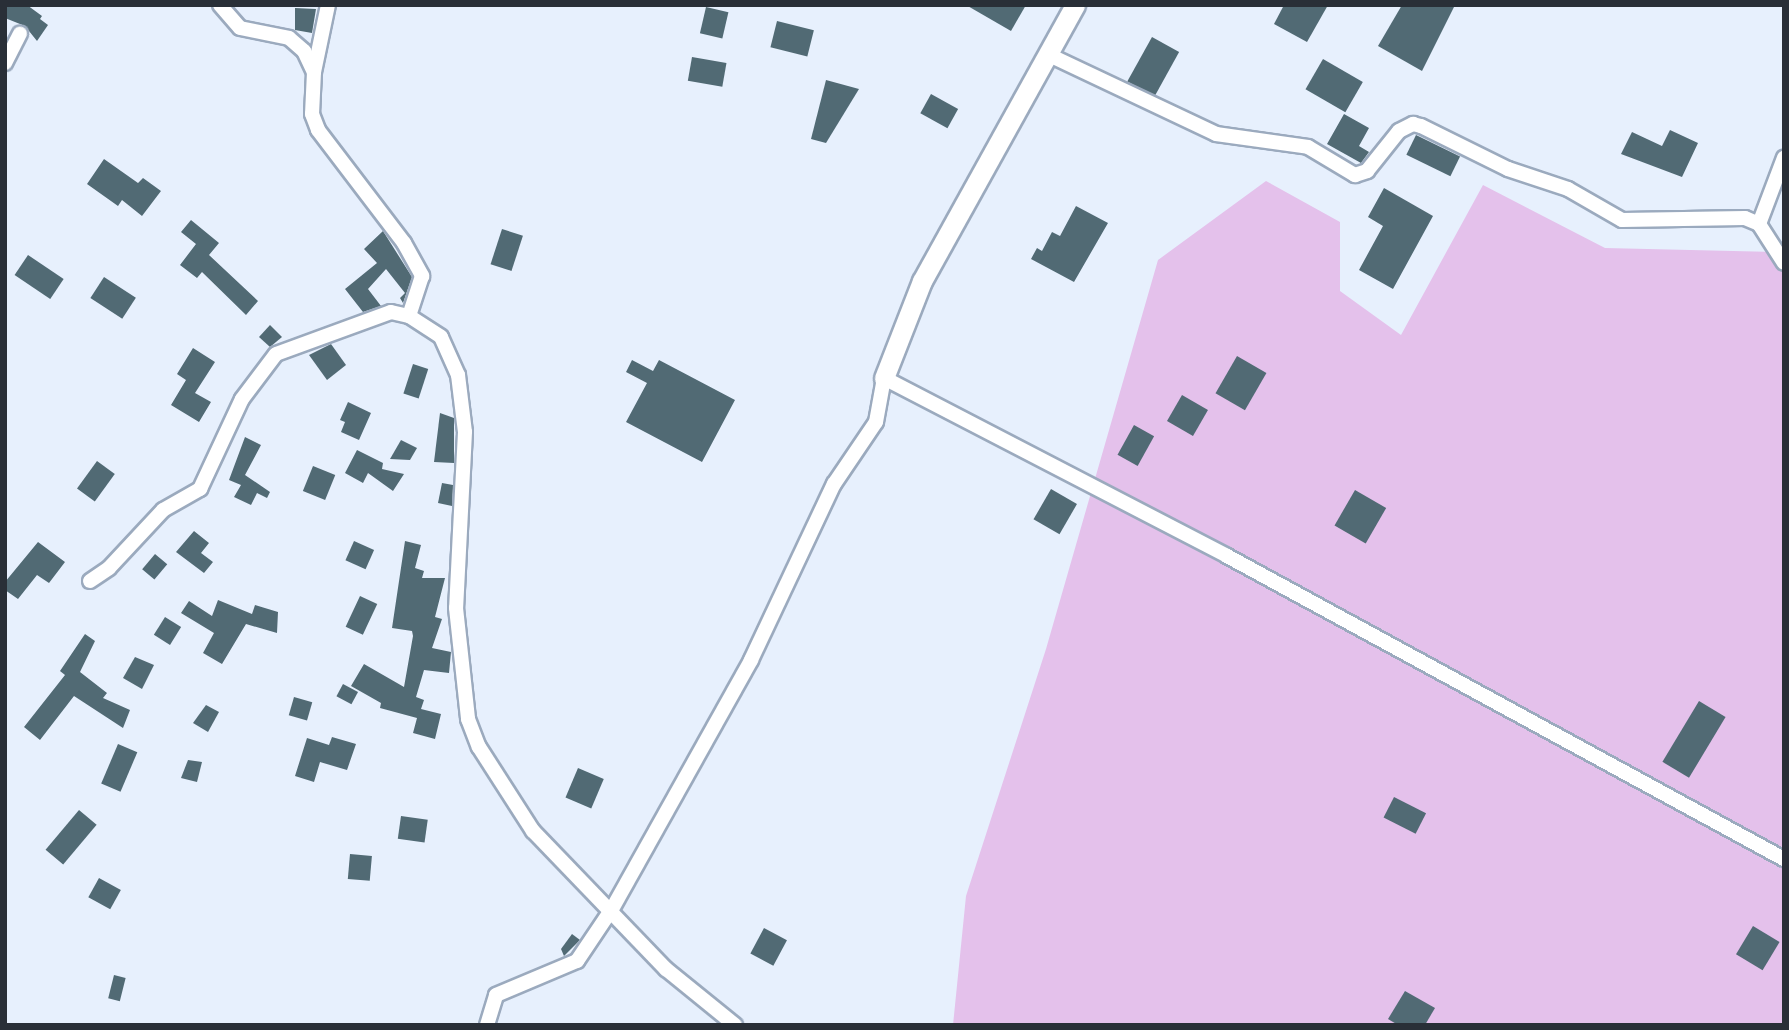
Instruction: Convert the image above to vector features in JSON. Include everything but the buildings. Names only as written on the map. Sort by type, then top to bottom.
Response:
[{"type":"street","points":[[220,5],[240,28],[281,35],[298,43],[314,72]]},
{"type":"street","points":[[328,5],[314,72],[312,114],[318,130],[394,230],[422,276],[409,316]]},
{"type":"street","points":[[487,1025],[496,995],[577,961],[612,909],[751,660],[834,484],[876,422],[884,378],[922,281],[1076,5]]},
{"type":"street","points":[[5,63],[20,34]]},
{"type":"street","points":[[1047,54],[1216,134],[1308,147],[1355,175],[1367,171],[1399,131],[1413,124],[1508,169],[1568,189],[1622,220],[1737,217],[1759,224],[1784,263]]},
{"type":"street","points":[[1759,224],[1784,158]]},
{"type":"street","points":[[90,580],[109,568],[163,510],[200,489],[242,399],[276,354],[391,312],[409,316],[441,337],[458,375],[464,402],[456,608],[468,719],[514,808],[666,969],[736,1025]]},
{"type":"street","points":[[884,378],[1227,556],[1784,859]]},
{"type":"shaded area","points":[[1266,181],[1340,222],[1340,291],[1401,335],[1483,185],[1605,248],[1776,252],[1784,241],[1784,1025],[953,1025],[966,896],[1046,649],[1158,260]]}]
